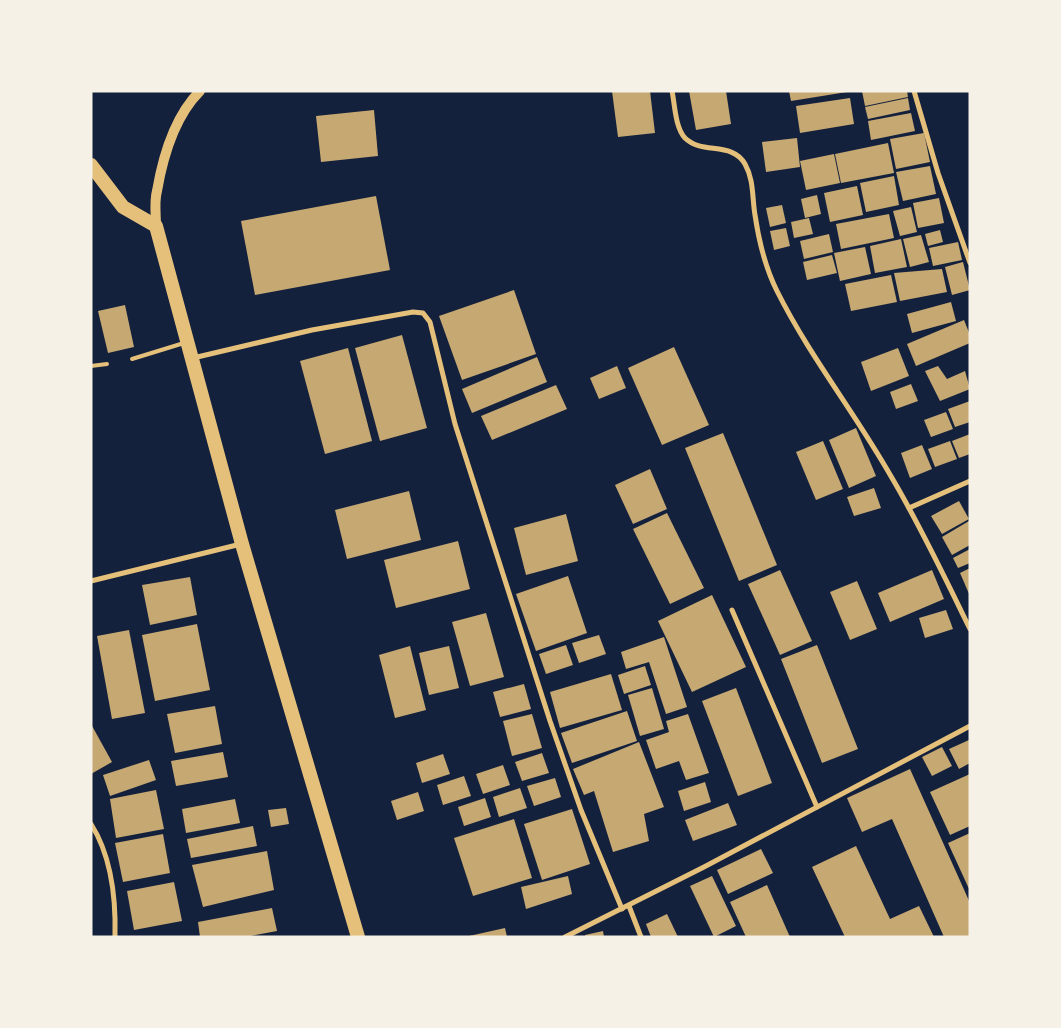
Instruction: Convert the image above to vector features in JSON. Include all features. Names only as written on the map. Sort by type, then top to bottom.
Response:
[{"type":"highway","points":[[91,165],[123,207],[156,226],[186,343],[242,544],[358,937]]},
{"type":"main road","points":[[156,226],[156,192],[176,128],[185,110],[200,91]]},
{"type":"street","points":[[672,91],[678,126],[684,138],[702,146],[733,152],[740,156],[744,162],[753,188],[759,243],[774,285],[805,340],[876,451],[909,508],[970,629]]},
{"type":"street","points":[[914,91],[938,173],[970,263]]},
{"type":"street","points":[[191,359],[344,323],[413,312],[423,313],[430,322],[455,424],[550,720],[581,810],[622,909]]},
{"type":"street","points":[[909,508],[970,481]]},
{"type":"street","points":[[91,581],[242,544]]},
{"type":"street","points":[[732,610],[816,807]]},
{"type":"street","points":[[565,937],[628,906],[970,726]]},
{"type":"street","points":[[91,824],[106,856],[112,891],[115,937]]},
{"type":"street","points":[[628,906],[641,937]]},
{"type":"lane","points":[[132,359],[186,343]]},
{"type":"lane","points":[[91,366],[107,364]]},
{"type":"building","points":[[612,91],[650,91],[655,133],[618,137]]},
{"type":"building","points":[[689,91],[726,91],[731,124],[696,130]]},
{"type":"building","points":[[789,91],[847,91],[847,92],[791,101]]},
{"type":"building","points":[[862,91],[907,91],[908,97],[865,106]]},
{"type":"building","points":[[850,98],[854,124],[800,133],[796,106]]},
{"type":"building","points":[[908,98],[910,110],[868,119],[865,107]]},
{"type":"building","points":[[374,110],[378,156],[321,162],[316,116]]},
{"type":"building","points":[[911,113],[915,131],[871,140],[868,121]]},
{"type":"building","points":[[924,133],[930,162],[896,169],[890,139]]},
{"type":"building","points":[[797,138],[800,167],[766,172],[762,142]]},
{"type":"building","points":[[888,143],[894,173],[841,183],[835,154]]},
{"type":"building","points":[[834,154],[840,183],[806,190],[800,161]]},
{"type":"building","points":[[930,166],[936,194],[903,201],[896,172]]},
{"type":"building","points":[[894,176],[899,205],[866,212],[860,183]]},
{"type":"building","points":[[857,186],[863,215],[830,222],[824,193]]},
{"type":"building","points":[[817,195],[821,214],[805,218],[801,199]]},
{"type":"building","points":[[376,196],[390,270],[255,295],[241,221]]},
{"type":"building","points":[[939,198],[944,223],[918,228],[913,203]]},
{"type":"building","points":[[782,205],[786,223],[770,227],[766,208]]},
{"type":"building","points":[[911,207],[917,232],[900,236],[893,211]]},
{"type":"building","points":[[889,214],[894,238],[841,249],[836,224]]},
{"type":"building","points":[[809,218],[813,234],[794,238],[791,222]]},
{"type":"building","points":[[786,228],[790,246],[774,250],[770,231]]},
{"type":"building","points":[[940,230],[943,242],[928,246],[925,234]]},
{"type":"building","points":[[829,234],[833,252],[804,259],[800,241]]},
{"type":"building","points":[[921,235],[929,262],[910,267],[903,239]]},
{"type":"building","points":[[901,239],[907,267],[875,273],[870,246]]},
{"type":"building","points":[[958,242],[962,260],[933,266],[929,248]]},
{"type":"building","points":[[865,247],[871,274],[840,281],[834,253]]},
{"type":"building","points":[[832,255],[837,273],[807,280],[803,262]]},
{"type":"building","points":[[963,262],[970,290],[952,295],[945,267]]},
{"type":"building","points":[[942,269],[947,292],[900,301],[894,273]]},
{"type":"building","points":[[891,275],[897,302],[851,311],[845,284]]},
{"type":"building","points":[[514,290],[536,354],[462,380],[439,316]]},
{"type":"building","points":[[951,302],[956,321],[912,333],[907,314]]},
{"type":"building","points":[[125,305],[134,347],[108,353],[98,311]]},
{"type":"building","points":[[964,320],[970,335],[970,343],[916,366],[907,344]]},
{"type":"building","points":[[402,335],[427,428],[380,441],[355,348]]},
{"type":"building","points":[[674,347],[709,425],[662,445],[628,368]]},
{"type":"building","points":[[348,348],[372,441],[325,454],[300,361]]},
{"type":"building","points":[[898,348],[909,376],[871,391],[861,362]]},
{"type":"building","points":[[537,357],[547,382],[472,413],[462,389]]},
{"type":"building","points":[[617,366],[626,388],[599,399],[590,378]]},
{"type":"building","points":[[938,366],[947,379],[965,371],[970,389],[940,401],[925,371]]},
{"type":"building","points":[[911,384],[918,401],[896,409],[890,392]]},
{"type":"building","points":[[556,385],[567,409],[492,440],[481,416]]},
{"type":"building","points":[[970,401],[970,422],[955,427],[948,409]]},
{"type":"building","points":[[946,412],[953,429],[931,437],[924,420]]},
{"type":"building","points":[[856,428],[876,476],[849,488],[829,440]]},
{"type":"building","points":[[723,433],[777,565],[739,581],[685,448]]},
{"type":"building","points":[[970,434],[970,454],[959,458],[952,441]]},
{"type":"building","points":[[823,441],[843,489],[816,500],[796,452]]},
{"type":"building","points":[[950,441],[957,459],[935,467],[928,449]]},
{"type":"building","points":[[922,445],[932,469],[910,478],[901,453]]},
{"type":"building","points":[[650,469],[667,509],[633,524],[615,485]]},
{"type":"building","points":[[874,488],[881,508],[854,516],[847,497]]},
{"type":"building","points":[[409,491],[421,540],[347,559],[335,510]]},
{"type":"building","points":[[959,501],[969,519],[942,534],[931,516]]},
{"type":"building","points":[[667,513],[704,588],[670,604],[633,529]]},
{"type":"building","points":[[566,514],[578,561],[526,575],[514,528]]},
{"type":"building","points":[[969,521],[970,545],[952,555],[942,537]]},
{"type":"building","points":[[458,541],[470,589],[396,608],[384,560]]},
{"type":"building","points":[[970,549],[970,563],[958,568],[953,558]]},
{"type":"building","points":[[970,568],[970,596],[960,573]]},
{"type":"building","points":[[780,570],[812,641],[780,655],[748,584]]},
{"type":"building","points":[[932,570],[944,599],[890,622],[878,593]]},
{"type":"building","points":[[568,576],[587,633],[536,651],[516,594]]},
{"type":"building","points":[[190,577],[197,615],[150,625],[142,585]]},
{"type":"building","points":[[857,581],[877,629],[850,640],[830,592]]},
{"type":"building","points":[[712,595],[746,667],[692,692],[658,621]]},
{"type":"building","points":[[946,610],[953,629],[925,638],[919,618]]},
{"type":"building","points":[[486,613],[504,677],[470,686],[452,622]]},
{"type":"building","points":[[197,624],[210,690],[155,701],[142,635]]},
{"type":"building","points":[[129,630],[145,713],[112,719],[97,636]]},
{"type":"building","points":[[599,635],[606,654],[579,663],[572,643]]},
{"type":"building","points":[[664,637],[687,707],[666,714],[649,662],[626,669],[621,652]]},
{"type":"building","points":[[566,645],[573,665],[546,674],[539,654]]},
{"type":"building","points":[[817,645],[858,749],[822,763],[781,659]]},
{"type":"building","points":[[410,646],[426,710],[395,718],[379,655]]},
{"type":"building","points":[[449,646],[459,688],[429,695],[419,653]]},
{"type":"building","points":[[645,666],[651,685],[624,694],[618,675]]},
{"type":"building","points":[[611,674],[622,710],[560,728],[550,692]]},
{"type":"building","points":[[524,684],[531,709],[500,717],[493,692]]},
{"type":"building","points":[[652,688],[664,729],[640,736],[628,695]]},
{"type":"building","points":[[736,688],[772,783],[738,796],[702,701]]},
{"type":"building","points":[[215,706],[222,744],[175,753],[167,714]]},
{"type":"building","points":[[627,711],[637,741],[572,763],[561,733]]},
{"type":"building","points":[[532,714],[542,748],[512,756],[503,721]]},
{"type":"building","points":[[688,714],[709,773],[686,780],[679,761],[656,769],[646,740],[669,732],[666,721]]},
{"type":"building","points":[[91,724],[112,762],[91,774]]},
{"type":"building","points":[[969,740],[970,763],[959,769],[949,749]]},
{"type":"building","points":[[639,742],[664,807],[644,814],[649,841],[613,852],[594,791],[584,795],[573,769]]},
{"type":"building","points":[[942,747],[952,766],[932,776],[922,757]]},
{"type":"building","points":[[223,752],[228,777],[176,786],[171,761]]},
{"type":"building","points":[[542,753],[549,773],[522,781],[515,762]]},
{"type":"building","points":[[443,754],[450,774],[422,783],[416,763]]},
{"type":"building","points":[[149,760],[156,780],[110,796],[103,775]]},
{"type":"building","points":[[503,765],[510,785],[483,794],[476,774]]},
{"type":"building","points":[[910,769],[970,903],[970,937],[944,937],[892,819],[862,832],[847,798]]},
{"type":"building","points":[[970,774],[970,826],[950,835],[930,792]]},
{"type":"building","points":[[464,776],[471,796],[443,805],[437,785]]},
{"type":"building","points":[[555,778],[561,797],[534,806],[527,786]]},
{"type":"building","points":[[705,782],[711,802],[684,811],[678,791]]},
{"type":"building","points":[[520,788],[527,808],[499,817],[493,797]]},
{"type":"building","points":[[156,790],[164,829],[116,838],[110,799]]},
{"type":"building","points":[[418,792],[424,811],[397,820],[391,801]]},
{"type":"building","points":[[485,798],[491,817],[464,826],[458,807]]},
{"type":"building","points":[[235,799],[240,823],[186,833],[182,809]]},
{"type":"building","points":[[728,803],[737,825],[693,841],[685,820]]},
{"type":"building","points":[[286,808],[289,824],[271,827],[268,810]]},
{"type":"building","points":[[572,809],[590,864],[542,880],[524,824]]},
{"type":"building","points":[[514,819],[532,878],[473,896],[454,838]]},
{"type":"building","points":[[253,826],[257,846],[191,858],[187,839]]},
{"type":"building","points":[[970,833],[970,891],[948,843]]},
{"type":"building","points":[[163,834],[170,873],[123,882],[115,843]]},
{"type":"building","points":[[856,846],[890,919],[919,906],[934,937],[845,937],[812,867]]},
{"type":"building","points":[[761,849],[773,873],[728,894],[717,870]]},
{"type":"building","points":[[267,851],[274,890],[203,907],[192,865]]},
{"type":"building","points":[[568,876],[572,894],[526,909],[521,887]]},
{"type":"building","points":[[712,876],[736,926],[714,937],[690,886]]},
{"type":"building","points":[[174,882],[182,921],[134,930],[127,891]]},
{"type":"building","points":[[767,885],[790,937],[746,937],[730,902]]},
{"type":"building","points":[[272,908],[277,931],[245,937],[200,937],[198,922]]},
{"type":"building","points":[[667,914],[678,937],[651,937],[646,924]]},
{"type":"building","points":[[505,928],[507,937],[469,937],[469,936]]},
{"type":"building","points":[[603,931],[604,937],[585,937],[585,935]]}]
